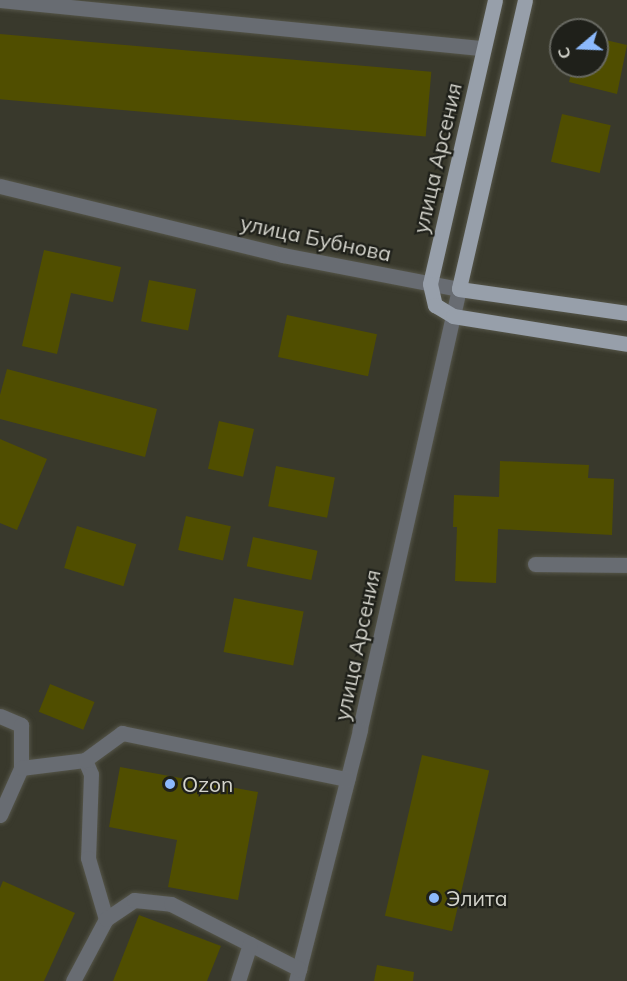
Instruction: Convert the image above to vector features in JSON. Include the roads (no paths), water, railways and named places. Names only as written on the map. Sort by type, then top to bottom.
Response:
[{"type":"main road","name":"улица Арсения","points":[[430,284],[495,0]]},
{"type":"main road","name":"улица Арсения","points":[[459,289],[525,0]]},
{"type":"main road","points":[[430,284],[435,305],[453,316],[627,344]]},
{"type":"main road","name":"улица Бубнова","points":[[459,289],[627,313]]},
{"type":"street","points":[[0,0],[483,48]]},
{"type":"street","name":"улица Бубнова","points":[[0,186],[283,255],[459,289]]},
{"type":"street","name":"улица Арсения","points":[[297,975],[347,779],[459,289]]},
{"type":"street","points":[[535,564],[627,565]]},
{"type":"street","points":[[0,716],[21,725],[21,768],[0,815]]},
{"type":"street","points":[[21,768],[85,760],[122,733],[347,779]]},
{"type":"street","points":[[85,760],[91,774],[88,858],[106,919]]},
{"type":"street","points":[[73,981],[106,919],[134,900],[171,904],[250,944],[297,975]]},
{"type":"street","points":[[238,981],[250,944]]},
{"type":"place","name":"Ozon","points":[[170,784]]},
{"type":"place","name":"Элита","points":[[434,898]]}]
